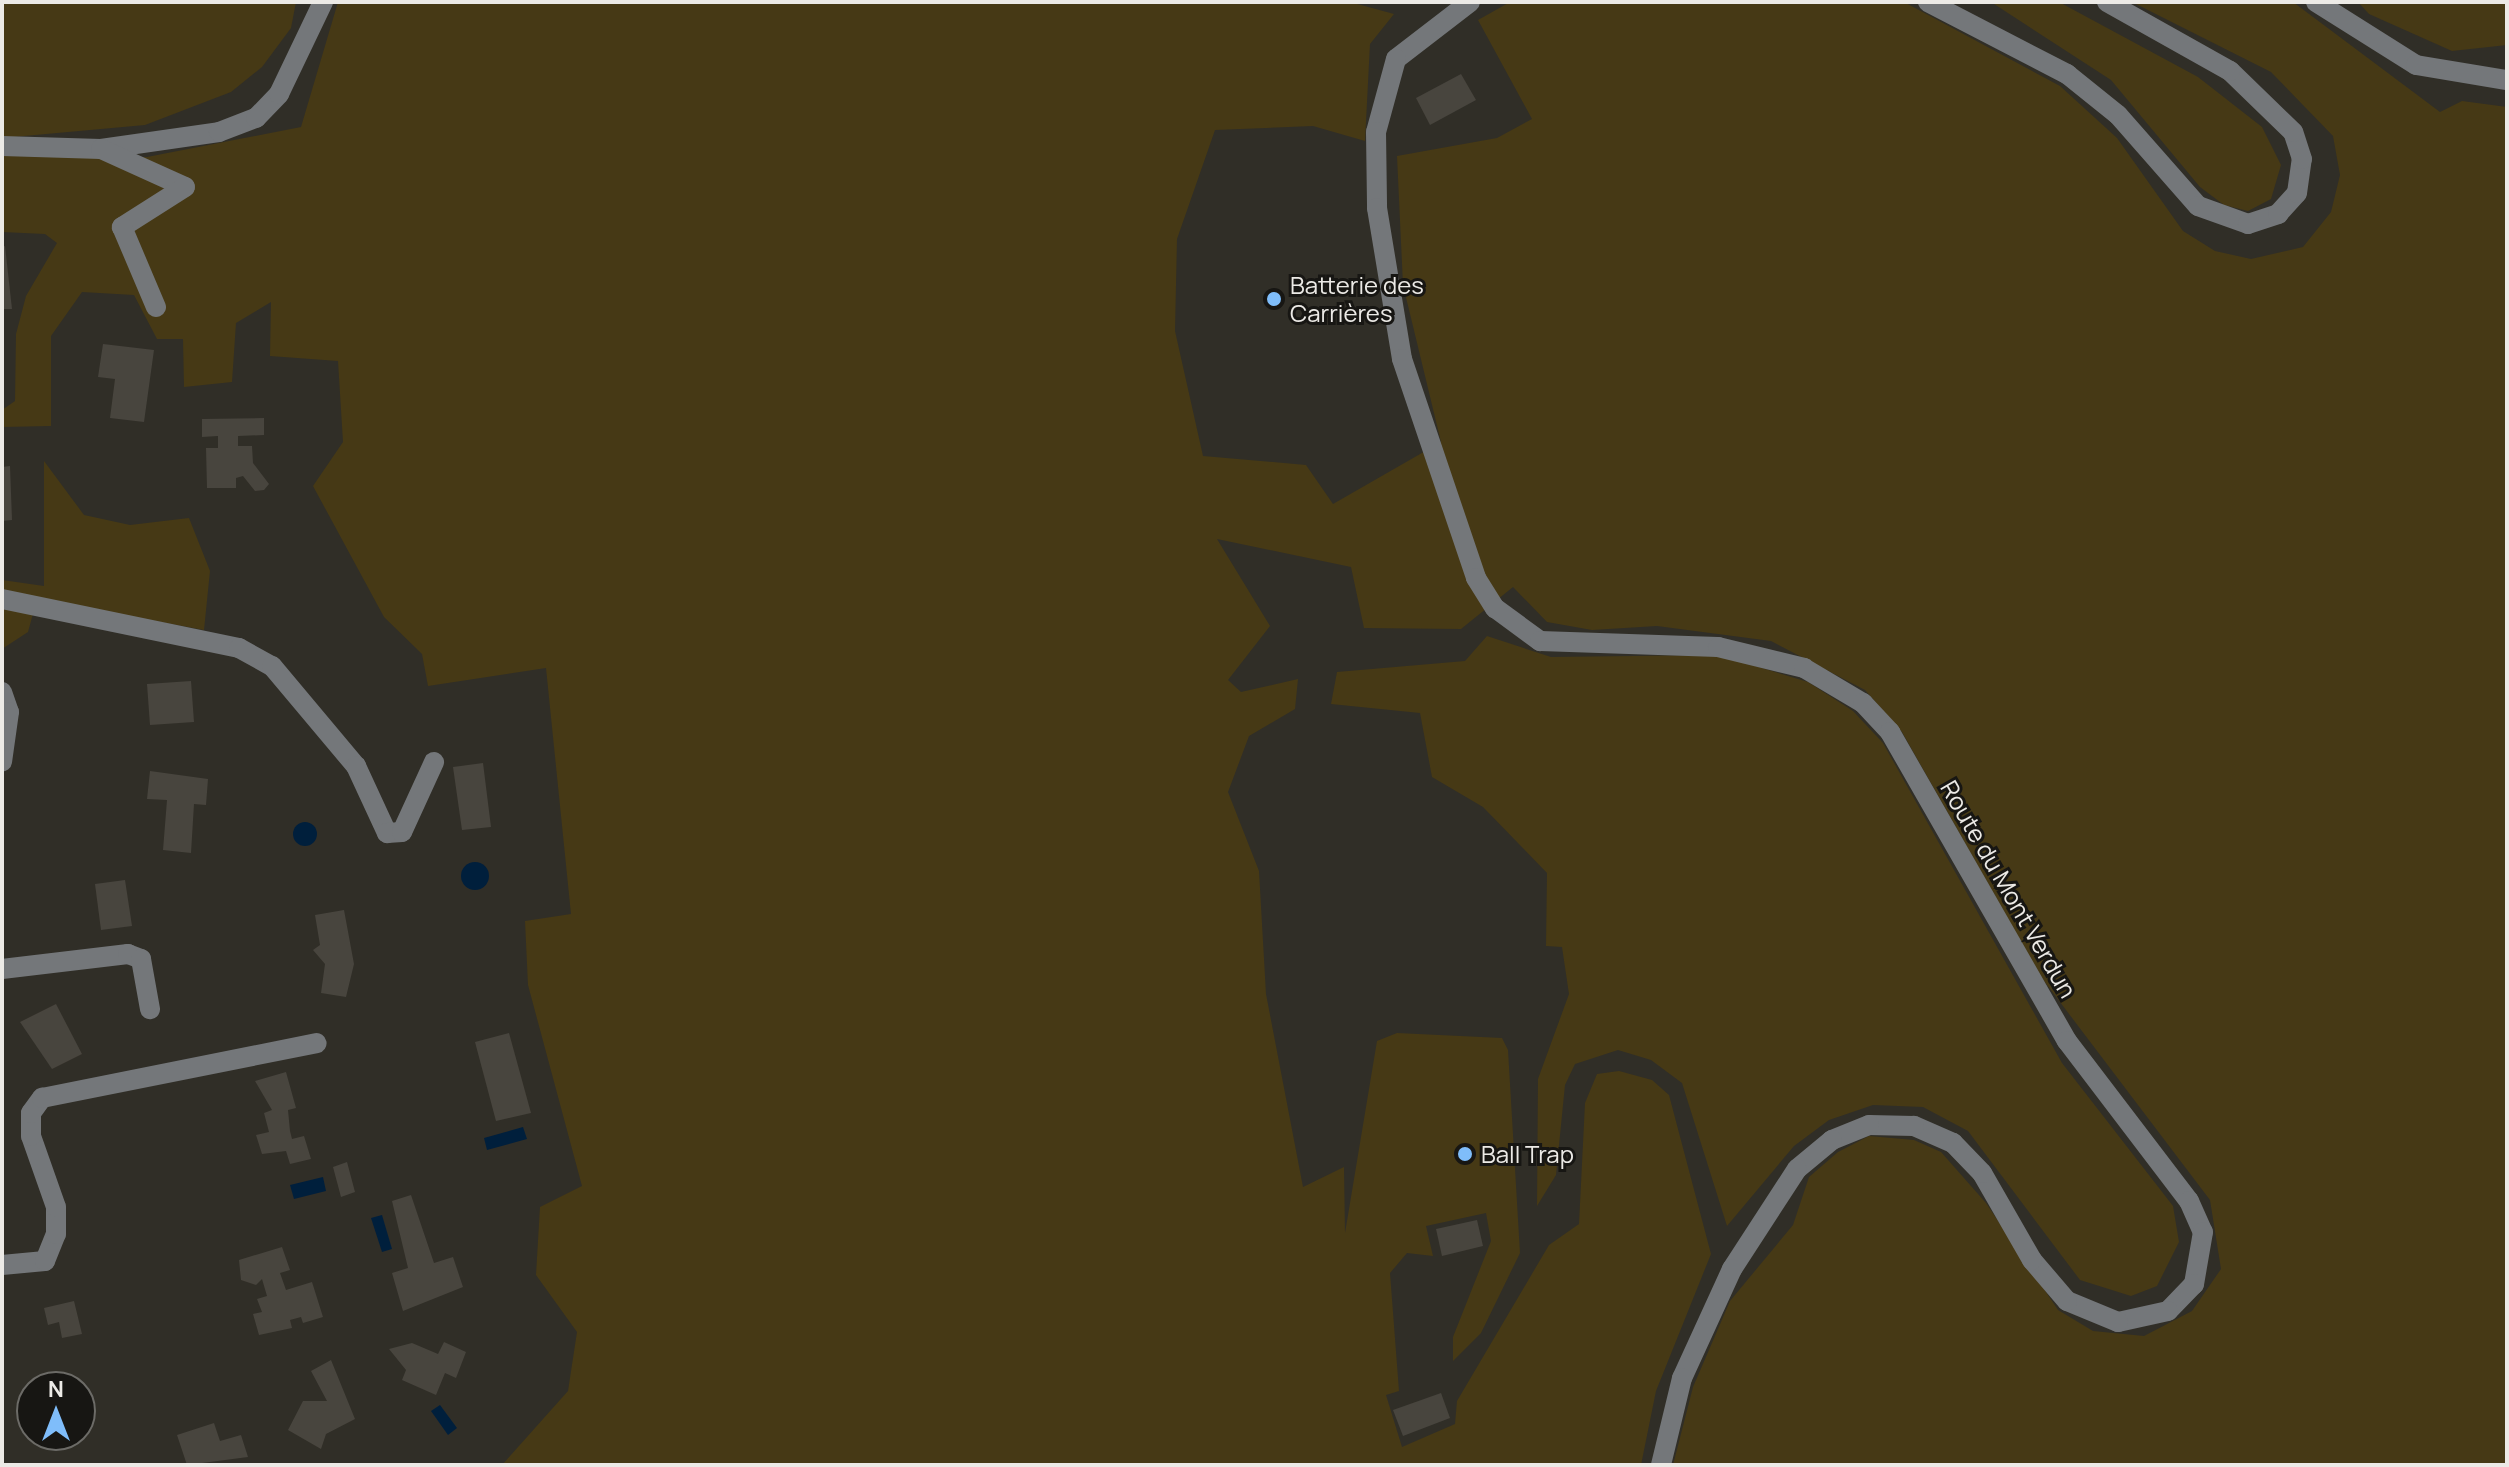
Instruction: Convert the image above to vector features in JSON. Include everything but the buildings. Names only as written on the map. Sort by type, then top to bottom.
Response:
[{"type":"street","points":[[2,146],[101,149],[219,132],[256,118],[285,83],[323,2]]},
{"type":"street","name":"Route du Mont Verdun","points":[[1470,2],[1396,59],[1376,132],[1377,208],[1402,359],[1476,578],[1495,608],[1540,641],[1718,647],[1804,668],[1863,703],[1890,732],[2067,1041],[2189,1201],[2203,1232],[2194,1284],[2168,1311],[2118,1322],[2067,1301],[2032,1260],[1982,1173],[1953,1143],[1914,1126],[1869,1125],[1844,1135],[1797,1169],[1732,1269],[1682,1378],[1661,1465]]},
{"type":"street","points":[[1928,2],[2067,74],[2118,115],[2198,206],[2248,224],[2278,214],[2297,193],[2302,159],[2293,132],[2230,71],[2107,2]]},
{"type":"street","points":[[2316,2],[2416,65],[2507,80]]},
{"type":"street","points":[[101,149],[185,187],[122,227],[156,307]]},
{"type":"street","points":[[2,599],[239,648],[272,666],[356,766],[387,833],[402,832],[434,762]]},
{"type":"street","points":[[2,692],[9,712],[2,762]]},
{"type":"street","points":[[2,969],[128,954],[141,959],[150,1009]]},
{"type":"street","points":[[2,1265],[45,1261],[56,1234],[56,1207],[31,1136],[31,1113],[42,1098],[317,1043]]},
{"type":"shaded area","points":[[2,2],[296,2],[291,28],[262,67],[231,92],[145,125],[2,138]]},
{"type":"shaded area","points":[[338,2],[1350,2],[1394,14],[1370,44],[1365,141],[1313,126],[1215,130],[1177,239],[1175,331],[1203,456],[1306,465],[1333,504],[1441,442],[1403,285],[1397,156],[1497,138],[1532,119],[1478,20],[1510,2],[1904,2],[2060,86],[2117,138],[2183,231],[2215,251],[2251,259],[2303,247],[2331,212],[2340,175],[2333,136],[2271,72],[2132,2],[2293,2],[2440,112],[2462,101],[2507,107],[2507,1465],[1673,1465],[1693,1387],[1730,1301],[1793,1225],[1809,1177],[1838,1152],[1869,1136],[1914,1140],[1941,1152],[1986,1203],[2058,1310],[2093,1331],[2144,1336],[2192,1311],[2221,1269],[2210,1200],[2041,977],[1902,732],[1865,690],[1771,641],[1657,626],[1592,630],[1547,622],[1513,587],[1461,629],[1364,628],[1351,567],[1217,539],[1270,626],[1228,680],[1241,692],[1298,679],[1295,709],[1249,736],[1228,792],[1259,871],[1266,994],[1303,1187],[1344,1167],[1345,1233],[1377,1041],[1397,1033],[1502,1038],[1508,1050],[1520,1253],[1481,1333],[1453,1361],[1453,1337],[1491,1241],[1486,1213],[1426,1226],[1433,1256],[1407,1253],[1390,1273],[1399,1391],[1386,1395],[1402,1447],[1455,1424],[1457,1401],[1549,1245],[1579,1224],[1585,1103],[1597,1074],[1619,1071],[1652,1080],[1669,1095],[1711,1254],[1656,1391],[1641,1465],[502,1465],[568,1391],[577,1332],[536,1275],[540,1207],[582,1186],[528,985],[525,921],[571,914],[546,668],[428,686],[422,654],[384,617],[313,486],[343,442],[338,361],[270,356],[271,302],[236,323],[232,382],[184,387],[183,339],[157,339],[134,295],[82,292],[51,336],[51,426],[2,427],[2,410],[15,401],[16,334],[26,296],[57,243],[45,234],[2,232],[2,155],[147,157],[301,127]]},
{"type":"shaded area","points":[[1991,2],[2059,2],[2198,77],[2262,127],[2281,165],[2271,199],[2248,211],[2224,205],[2200,187],[2111,80]]},
{"type":"shaded area","points":[[2358,2],[2507,2],[2507,45],[2452,51],[2369,14]]},
{"type":"shaded area","points":[[44,461],[84,515],[130,525],[189,518],[210,571],[204,630],[37,599],[28,632],[2,649],[2,580],[44,586]]},
{"type":"shaded area","points":[[1487,636],[1551,657],[1719,655],[1808,682],[1853,711],[1883,743],[2062,1063],[2173,1206],[2179,1242],[2157,1286],[2131,1296],[2080,1280],[1968,1131],[1923,1107],[1873,1105],[1829,1120],[1794,1146],[1727,1226],[1682,1083],[1651,1060],[1618,1050],[1575,1064],[1565,1085],[1556,1175],[1537,1206],[1538,1079],[1569,994],[1562,947],[1546,946],[1547,873],[1483,807],[1432,777],[1420,713],[1331,704],[1337,672],[1465,661]]},
{"type":"water","points":[[305,822],[316,829],[317,834],[310,845],[305,846],[294,839],[293,834],[300,823]]},
{"type":"water","points":[[475,862],[485,866],[489,876],[485,886],[475,890],[465,886],[461,876],[465,866]]},
{"type":"water","points":[[523,1127],[527,1139],[487,1150],[484,1138]]},
{"type":"water","points":[[323,1177],[326,1191],[294,1199],[290,1185]]},
{"type":"water","points":[[382,1215],[392,1249],[382,1252],[371,1218]]},
{"type":"water","points":[[440,1405],[457,1428],[448,1435],[431,1411]]},
{"type":"place","name":"Batterie des Carrières","points":[[1274,299]]},
{"type":"place","name":"Ball Trap","points":[[1465,1154]]}]
